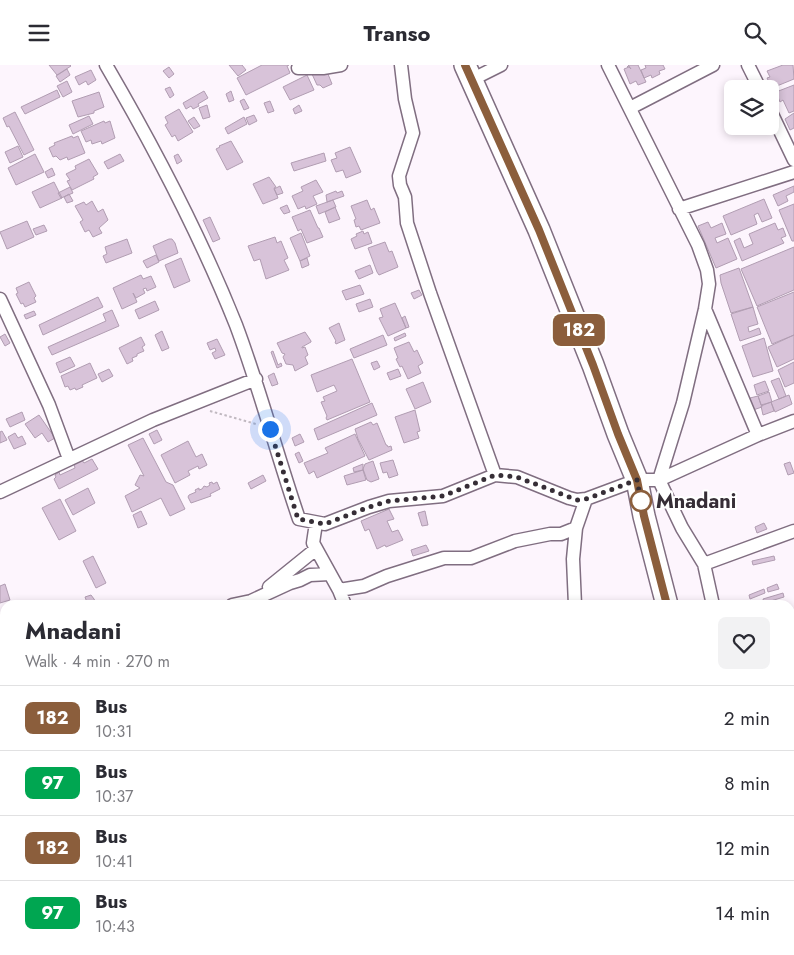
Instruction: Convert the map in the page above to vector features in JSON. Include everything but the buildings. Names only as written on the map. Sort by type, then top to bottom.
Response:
[{"type":"highway","points":[[469,72],[539,230],[637,480],[644,516],[666,600]]},
{"type":"street","points":[[106,65],[136,116],[192,224],[214,272],[256,379],[298,519],[325,524],[389,501],[443,496],[495,475],[517,477],[569,498],[577,500],[586,499],[637,480],[659,480],[758,435],[794,421]]},
{"type":"street","points":[[298,68],[323,68],[341,65]]},
{"type":"street","points":[[401,65],[405,99],[414,133],[399,177],[405,197],[408,223],[430,293],[495,475]]},
{"type":"street","points":[[469,72],[501,65]]},
{"type":"street","points":[[608,65],[698,245],[707,270],[709,284],[705,309],[683,403],[659,480],[682,529],[704,564],[712,600]]},
{"type":"street","points":[[630,108],[713,65]]},
{"type":"street","points":[[748,65],[756,80]]},
{"type":"street","points":[[779,130],[794,161]]},
{"type":"street","points":[[679,209],[794,172]]},
{"type":"street","points":[[0,299],[49,405],[70,459]]},
{"type":"street","points":[[705,309],[758,435]]},
{"type":"street","points":[[0,492],[153,420],[256,379]]},
{"type":"street","points":[[575,600],[574,559],[576,528],[586,499]]},
{"type":"street","points":[[316,523],[313,543],[343,600]]},
{"type":"street","points":[[339,590],[364,586],[387,576],[444,558],[471,558],[515,541],[550,534],[561,534],[576,528]]},
{"type":"street","points":[[704,564],[794,531]]},
{"type":"street","points":[[252,600],[316,549]]},
{"type":"street","points":[[253,600],[310,575],[330,574]]},
{"type":"path","points":[[190,405],[270,429]]},
{"type":"bus line","name":"182","points":[[465,65],[473,79],[539,230],[637,480],[644,516],[666,600]]},
{"type":"place","name":"Mnadani","points":[[641,501]]},
{"type":"route","points":[[270,429],[298,519],[315,521],[319,524],[338,520],[389,501],[443,496],[495,475],[529,480],[577,500],[586,499],[637,480],[641,501]]}]
